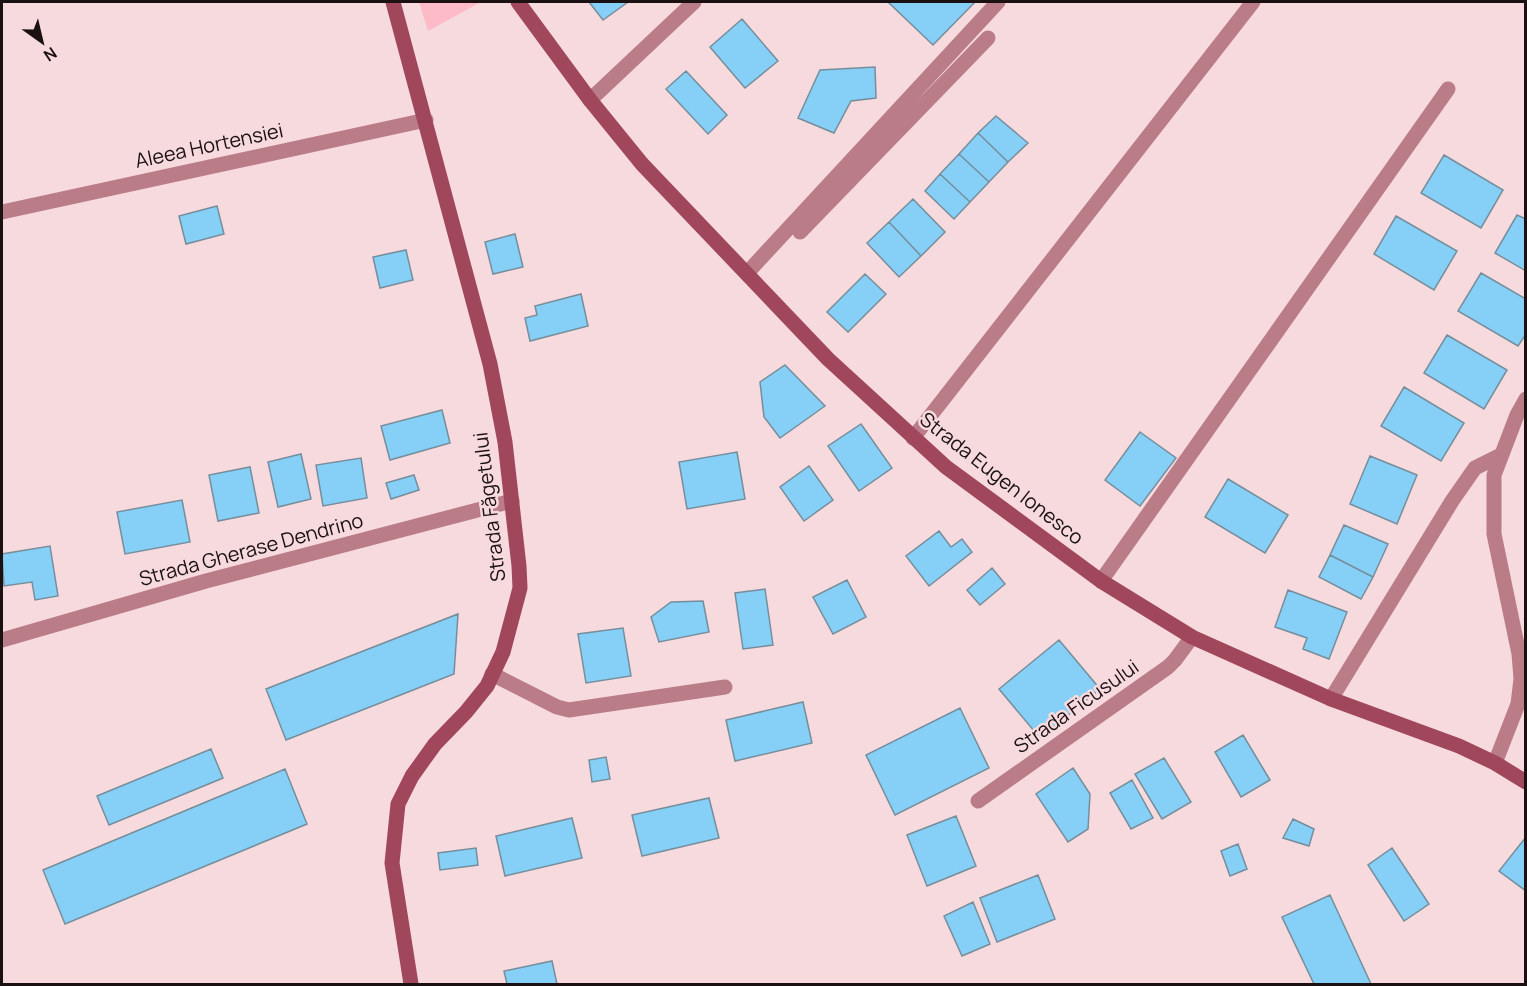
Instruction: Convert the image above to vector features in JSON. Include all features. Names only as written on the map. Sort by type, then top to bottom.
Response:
[{"type":"street","name":"Strada Făgetului","points":[[393,2],[490,364],[505,442],[520,588],[504,652],[487,686],[435,744],[412,776],[398,804],[393,862],[411,984]]},
{"type":"street","name":"Strada Eugen Ionesco","points":[[518,2],[590,100],[642,164],[752,268],[828,359],[946,467],[1101,581],[1192,637],[1331,699],[1459,746],[1495,763],[1526,782]]},
{"type":"street","points":[[590,100],[694,2]]},
{"type":"street","points":[[752,268],[998,2]]},
{"type":"street","points":[[913,438],[1253,2]]},
{"type":"street","points":[[752,268],[796,236],[988,38]]},
{"type":"street","points":[[1101,581],[1448,89]]},
{"type":"street","name":"Aleea Hortensiei","points":[[2,212],[426,120]]},
{"type":"street","points":[[1495,763],[1518,704],[1521,679],[1520,654],[1494,534],[1494,475],[1517,415],[1526,399]]},
{"type":"street","points":[[1331,699],[1452,501],[1475,468],[1501,455]]},
{"type":"street","name":"Strada Gherase Dendrino","points":[[2,640],[206,581],[512,501]]},
{"type":"street","name":"Strada Ficusului","points":[[978,801],[1168,667],[1192,637]]},
{"type":"street","points":[[492,674],[557,707],[569,710],[725,687]]},
{"type":"shaded area","points":[[419,2],[481,2],[428,31]]},
{"type":"building","points":[[589,2],[628,2],[603,20]]},
{"type":"building","points":[[888,2],[975,2],[933,45]]},
{"type":"building","points":[[742,19],[778,61],[745,88],[710,47]]},
{"type":"building","points":[[875,67],[876,98],[851,101],[834,133],[798,118],[820,70]]},
{"type":"building","points":[[686,71],[727,115],[708,134],[666,89]]},
{"type":"building","points":[[996,116],[1028,143],[1008,162],[978,133]]},
{"type":"building","points":[[978,133],[1008,162],[989,182],[959,154]]},
{"type":"building","points":[[959,154],[989,182],[970,202],[940,174]]},
{"type":"building","points":[[1444,155],[1503,190],[1481,228],[1421,193]]},
{"type":"building","points":[[940,174],[970,202],[954,219],[925,191]]},
{"type":"building","points":[[913,199],[945,232],[921,256],[889,222]]},
{"type":"building","points":[[217,206],[224,234],[186,244],[179,216]]},
{"type":"building","points":[[1517,215],[1526,219],[1526,271],[1495,253]]},
{"type":"building","points":[[1396,216],[1457,251],[1434,290],[1374,254]]},
{"type":"building","points":[[889,222],[921,256],[899,277],[867,243]]},
{"type":"building","points":[[515,234],[523,267],[493,274],[485,242]]},
{"type":"building","points":[[406,250],[413,280],[380,288],[373,257]]},
{"type":"building","points":[[1481,273],[1526,299],[1526,334],[1518,346],[1458,311]]},
{"type":"building","points":[[865,274],[886,294],[848,332],[827,312]]},
{"type":"building","points":[[581,294],[588,326],[530,341],[525,318],[537,315],[535,306]]},
{"type":"building","points":[[1447,335],[1507,370],[1484,409],[1424,373]]},
{"type":"building","points":[[785,365],[825,406],[780,438],[764,417],[760,382]]},
{"type":"building","points":[[1404,387],[1464,423],[1441,461],[1381,426]]},
{"type":"building","points":[[442,410],[450,443],[390,460],[381,426]]},
{"type":"building","points":[[861,424],[892,468],[859,491],[828,446]]},
{"type":"building","points":[[1140,432],[1176,458],[1140,506],[1105,480]]},
{"type":"building","points":[[737,452],[745,499],[687,509],[679,462]]},
{"type":"building","points":[[301,454],[311,499],[278,507],[268,462]]},
{"type":"building","points":[[1370,456],[1417,475],[1397,524],[1350,504]]},
{"type":"building","points":[[361,458],[367,498],[323,506],[316,465]]},
{"type":"building","points":[[809,466],[833,500],[804,521],[780,487]]},
{"type":"building","points":[[250,467],[259,513],[218,521],[209,475]]},
{"type":"building","points":[[414,475],[419,490],[391,499],[386,483]]},
{"type":"building","points":[[1228,479],[1288,515],[1265,553],[1205,517]]},
{"type":"building","points":[[182,500],[190,542],[125,554],[117,512]]},
{"type":"building","points":[[1344,525],[1388,544],[1373,577],[1330,555]]},
{"type":"building","points":[[939,531],[951,547],[962,539],[972,552],[929,586],[906,556]]},
{"type":"building","points":[[50,546],[58,596],[35,600],[32,582],[4,586],[2,554]]},
{"type":"building","points":[[1330,555],[1373,577],[1361,599],[1319,577]]},
{"type":"building","points":[[992,568],[1005,584],[980,605],[967,590]]},
{"type":"building","points":[[847,580],[866,617],[833,634],[813,597]]},
{"type":"building","points":[[765,589],[773,645],[743,649],[735,593]]},
{"type":"building","points":[[1288,590],[1347,612],[1329,659],[1303,649],[1307,638],[1275,627]]},
{"type":"building","points":[[703,601],[709,632],[659,642],[651,617],[671,602]]},
{"type":"building","points":[[458,614],[454,674],[286,740],[266,689]]},
{"type":"building","points":[[623,628],[631,676],[586,683],[578,634]]},
{"type":"building","points":[[1059,640],[1100,689],[1040,738],[999,689]]},
{"type":"building","points":[[803,702],[812,743],[735,761],[726,720]]},
{"type":"building","points":[[960,708],[989,768],[895,815],[866,755]]},
{"type":"building","points":[[1243,735],[1270,780],[1241,797],[1215,752]]},
{"type":"building","points":[[211,749],[223,778],[109,825],[97,796]]},
{"type":"building","points":[[606,757],[610,779],[592,782],[589,760]]},
{"type":"building","points":[[1164,758],[1191,802],[1162,819],[1135,774]]},
{"type":"building","points":[[1073,768],[1090,794],[1088,829],[1068,842],[1036,794]]},
{"type":"building","points":[[285,769],[307,824],[65,924],[43,870]]},
{"type":"building","points":[[1132,780],[1153,818],[1131,829],[1110,793]]},
{"type":"building","points":[[709,798],[719,838],[642,856],[632,815]]},
{"type":"building","points":[[956,816],[976,866],[927,886],[907,835]]},
{"type":"building","points":[[572,818],[582,858],[505,876],[496,836]]},
{"type":"building","points":[[1293,819],[1314,829],[1309,846],[1283,838]]},
{"type":"building","points":[[1526,837],[1526,891],[1499,871]]},
{"type":"building","points":[[1238,844],[1247,869],[1230,876],[1221,851]]},
{"type":"building","points":[[476,848],[478,865],[440,870],[438,853]]},
{"type":"building","points":[[1392,848],[1429,904],[1404,921],[1368,865]]},
{"type":"building","points":[[1038,875],[1055,919],[997,942],[980,898]]},
{"type":"building","points":[[1330,895],[1371,984],[1314,984],[1282,917]]},
{"type":"building","points":[[973,902],[990,944],[962,956],[944,916]]},
{"type":"building","points":[[552,961],[557,984],[507,984],[504,971]]}]
